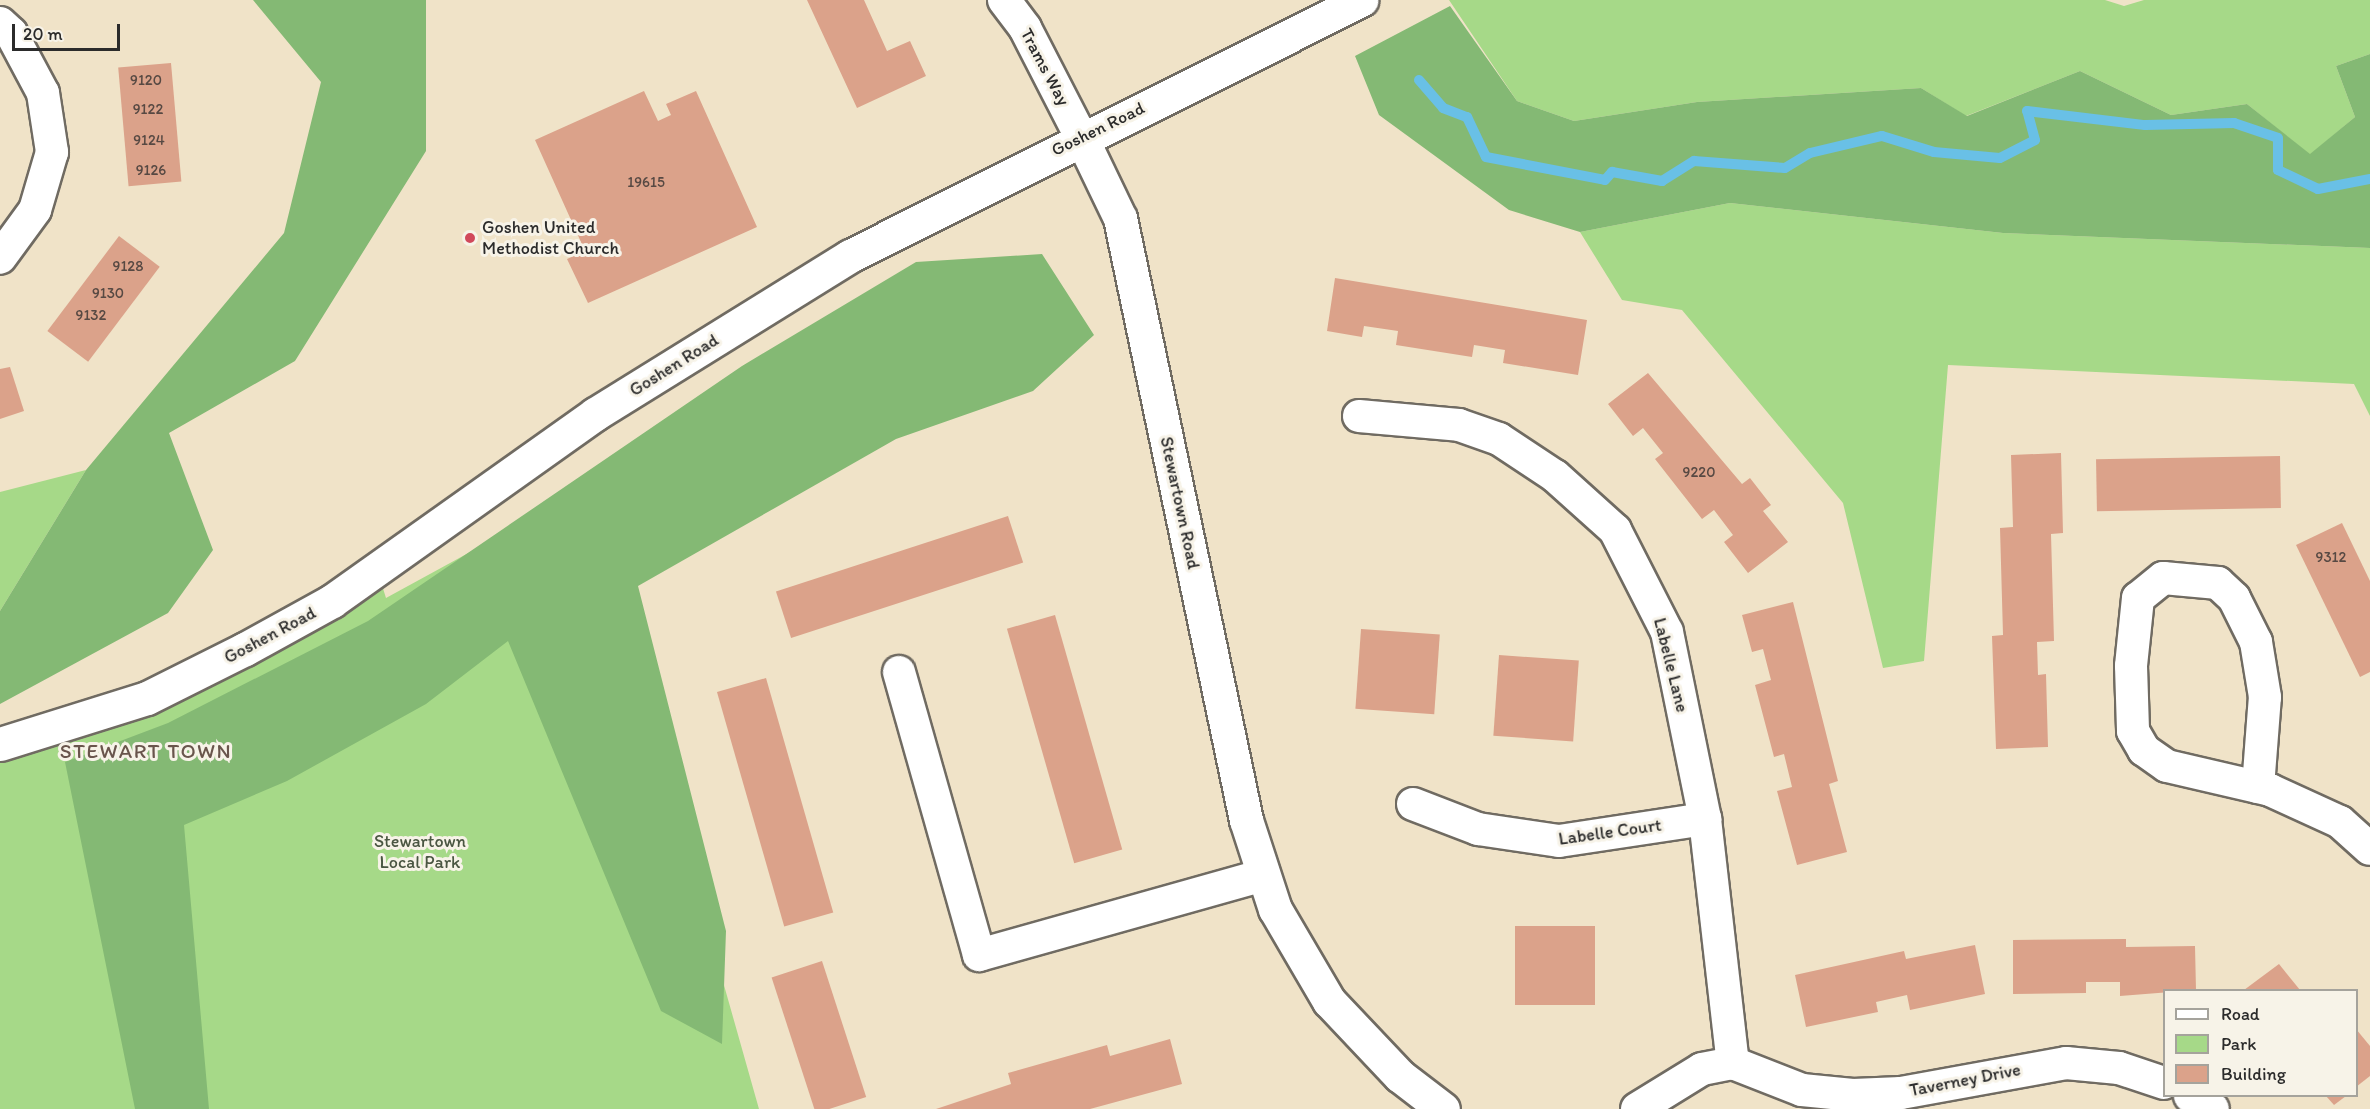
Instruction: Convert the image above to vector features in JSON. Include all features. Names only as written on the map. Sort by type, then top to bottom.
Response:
[{"type":"street","name":"Trams Way","points":[[1004,0],[1025,28],[1082,136]]},
{"type":"street","name":"Goshen Road","points":[[0,744],[147,698],[332,601],[595,414],[839,262],[1082,136],[1361,0]]},
{"type":"street","points":[[0,23],[11,33],[43,93],[52,152],[35,210],[0,258]]},
{"type":"street","name":"Stewartown Road","points":[[1082,136],[1120,218],[1246,820],[1275,909],[1329,1001],[1400,1076],[1443,1109]]},
{"type":"street","name":"Labelle Lane","points":[[1359,416],[1459,425],[1499,438],[1555,476],[1615,530],[1667,632],[1705,819],[1733,1063]]},
{"type":"street","points":[[2258,787],[2265,697],[2256,642],[2234,598],[2218,583],[2163,578],[2138,598],[2131,666],[2133,731],[2144,750],[2167,766],[2258,787],[2340,822],[2370,849]]},
{"type":"street","points":[[899,672],[979,956],[1264,875]]},
{"type":"street","name":"Labelle Court","points":[[1413,804],[1478,829],[1559,842],[1705,819]]},
{"type":"street","points":[[1637,1109],[1702,1069],[1733,1063]]},
{"type":"street","name":"Taverney Drive","points":[[1733,1063],[1802,1090],[1853,1095],[1901,1093],[2066,1063],[2119,1068],[2163,1083]]},
{"type":"street","points":[[2193,1097],[2213,1109]]},
{"type":"green space","points":[[253,0],[426,0],[426,151],[295,361],[169,433],[213,550],[168,613],[0,704],[0,611],[86,470],[284,233],[321,82]]},
{"type":"green space","points":[[1449,0],[2105,0],[2124,6],[2144,0],[2370,0],[2370,54],[2336,66],[2355,117],[2310,155],[2247,104],[2171,115],[2080,71],[1966,116],[1921,88],[1697,102],[1574,121],[1517,101]]},
{"type":"green space","points":[[1450,6],[1517,101],[1574,121],[1697,102],[1921,88],[1967,116],[2080,71],[2171,115],[2247,104],[2310,154],[2355,117],[2336,66],[2370,54],[2370,248],[2003,233],[1730,203],[1580,232],[1509,210],[1379,115],[1355,56]]},
{"type":"green space","points":[[1730,203],[2003,233],[2370,248],[2370,416],[2354,384],[1948,365],[1924,661],[1883,668],[1843,503],[1682,310],[1622,300],[1580,232]]},
{"type":"green space","points":[[1042,254],[1094,335],[1033,391],[896,439],[638,586],[726,931],[722,1044],[661,1011],[508,641],[426,704],[287,781],[184,825],[209,1109],[135,1109],[65,762],[168,723],[368,621],[742,366],[916,262]]},
{"type":"green space","points":[[86,470],[0,611],[0,492]]},
{"type":"green space","name":"Stewartown Local Park","points":[[584,490],[759,1109],[0,1109],[0,749],[380,579],[386,598]]},
{"type":"building","points":[[807,0],[864,0],[887,51],[910,41],[926,76],[857,108]]},
{"type":"building","points":[[171,63],[181,182],[129,186],[118,68]]},
{"type":"building","name":"Goshen United Methodist Church","points":[[644,91],[658,121],[671,115],[666,104],[696,91],[757,227],[588,303],[567,259],[585,251],[535,140]]},
{"type":"building","points":[[119,236],[160,267],[88,362],[47,331]]},
{"type":"building","points":[[1335,278],[1587,320],[1578,375],[1503,363],[1505,350],[1474,345],[1472,357],[1396,345],[1398,331],[1364,326],[1362,337],[1327,331]]},
{"type":"building","points":[[10,367],[24,411],[0,419],[0,369]]},
{"type":"building","points":[[1648,373],[1742,484],[1750,478],[1771,505],[1763,511],[1788,542],[1748,573],[1724,542],[1733,535],[1714,510],[1702,519],[1655,459],[1663,453],[1643,428],[1633,436],[1608,404]]},
{"type":"building","points":[[2061,453],[2063,533],[2051,534],[2054,641],[2037,642],[2038,675],[2046,674],[2048,747],[1996,749],[1992,636],[2003,635],[2000,528],[2013,527],[2011,455]]},
{"type":"building","points":[[2280,456],[2281,508],[2097,511],[2096,459]]},
{"type":"building","points":[[1008,516],[1023,563],[791,638],[776,591]]},
{"type":"building","points":[[2342,523],[2370,581],[2370,672],[2360,677],[2296,545]]},
{"type":"building","points":[[1793,602],[1838,781],[1829,784],[1847,852],[1797,865],[1777,791],[1792,787],[1784,754],[1774,757],[1755,685],[1771,680],[1763,649],[1752,652],[1742,615]]},
{"type":"building","points":[[1055,615],[1122,850],[1074,863],[1007,629]]},
{"type":"building","points":[[1361,629],[1440,635],[1434,714],[1355,709]]},
{"type":"building","points":[[1499,655],[1579,661],[1573,741],[1493,736]]},
{"type":"building","points":[[766,678],[833,913],[784,927],[717,692]]},
{"type":"building","points":[[1515,926],[1595,926],[1595,1005],[1515,1005]]},
{"type":"building","points":[[2126,939],[2126,947],[2195,946],[2196,989],[2163,989],[2163,993],[2120,996],[2120,982],[2086,982],[2086,993],[2013,994],[2013,940]]},
{"type":"building","points":[[1975,945],[1985,994],[1910,1010],[1907,995],[1876,1002],[1878,1012],[1806,1027],[1795,975],[1904,951],[1906,959]]},
{"type":"building","points":[[822,961],[866,1097],[829,1109],[814,1109],[772,977]]},
{"type":"building","points":[[2279,964],[2299,989],[2245,989]]},
{"type":"building","points":[[2358,1031],[2370,1046],[2370,1076],[2358,1085]]},
{"type":"building","points":[[1170,1039],[1182,1084],[1090,1109],[936,1109],[1011,1084],[1008,1073],[1107,1045],[1110,1056]]},
{"type":"building","points":[[2327,1097],[2345,1097],[2334,1105]]},
{"type":"waterway","points":[[1419,80],[1443,108],[1467,117],[1486,157],[1605,180],[1612,172],[1662,181],[1694,161],[1785,168],[1810,153],[1882,136],[1934,152],[2000,158],[2035,140],[2027,111],[2145,125],[2234,123],[2278,138],[2278,170],[2318,189],[2370,179]]},
{"type":"place","name":"Goshen United Methodist Church","points":[[470,238]]},
{"type":"district","name":"STEWART TOWN","points":[[146,751]]}]
